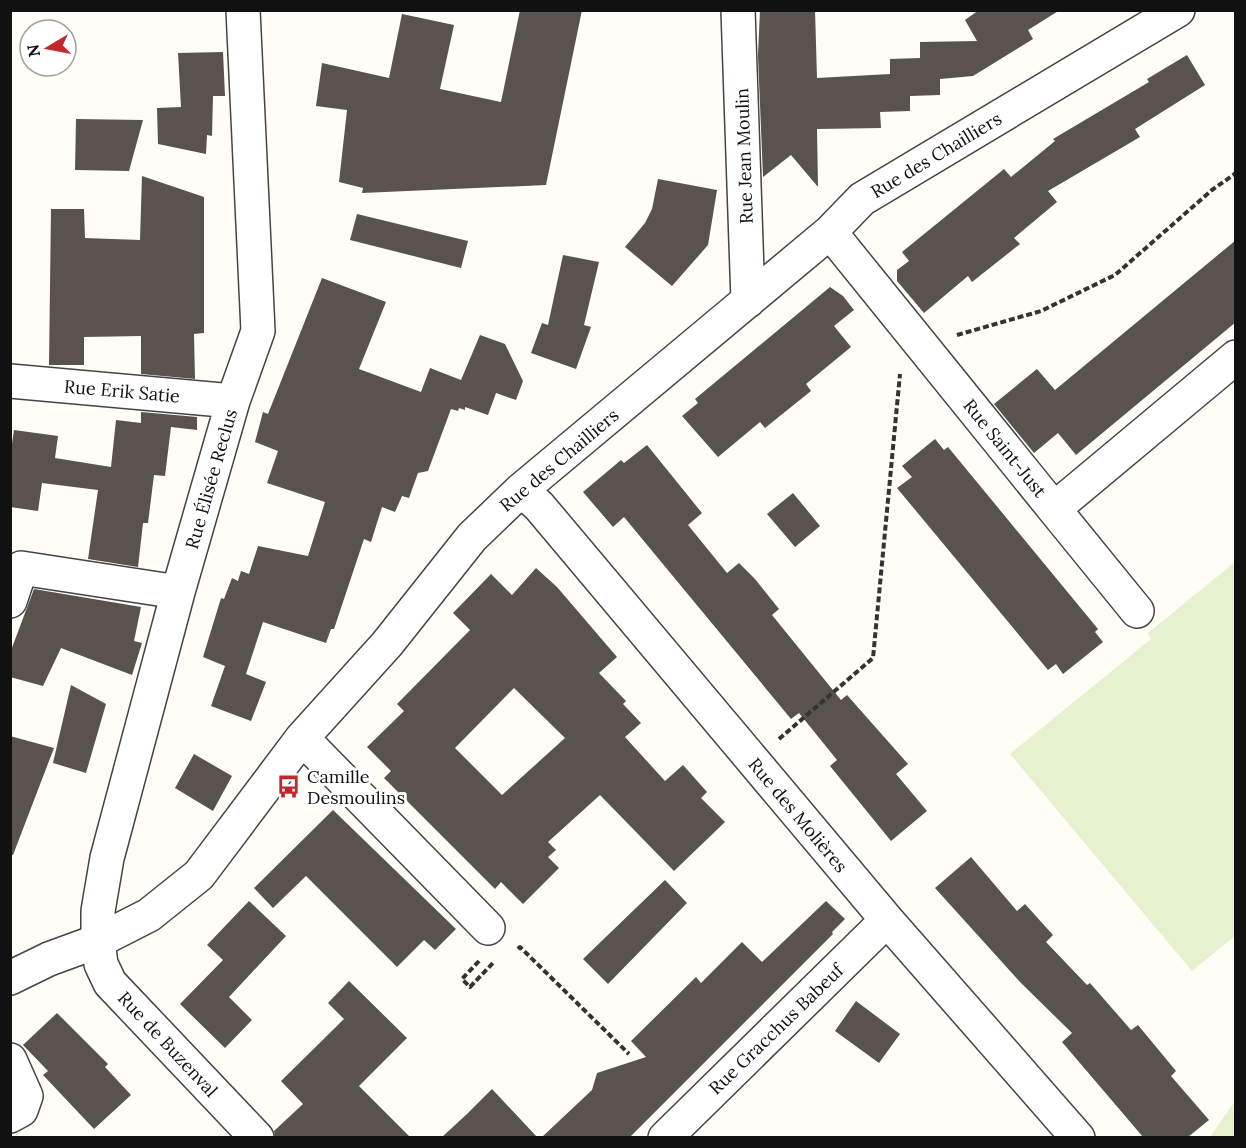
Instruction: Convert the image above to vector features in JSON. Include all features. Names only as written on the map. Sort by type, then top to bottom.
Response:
[{"type":"street","name":"Rue Élisée Reclus","points":[[98,941],[98,911],[106,858],[178,592],[233,401],[258,330],[259,310],[243,10]]},
{"type":"street","name":"Rue Jean Moulin","points":[[738,10],[748,301]]},
{"type":"street","name":"Rue des Chailliers","points":[[10,978],[49,959],[98,941],[149,915],[199,875],[302,738],[387,644],[472,537],[521,490],[830,232],[862,198],[1178,10]]},
{"type":"street","name":"Rue Saint-Just","points":[[830,232],[1054,509],[1236,357]]},
{"type":"street","name":"Rue Erik Satie","points":[[10,381],[233,401]]},
{"type":"street","name":"Rue des Molières","points":[[521,490],[539,506],[887,920],[1078,1137]]},
{"type":"street","points":[[1054,509],[1137,610]]},
{"type":"street","points":[[10,601],[21,568],[178,592]]},
{"type":"street","points":[[302,738],[488,928]]},
{"type":"street","name":"Rue Gracchus Babeuf","points":[[665,1137],[887,920]]},
{"type":"street","name":"Rue de Buzenval","points":[[98,941],[101,964],[110,983],[257,1137]]},
{"type":"street","points":[[10,1060],[26,1096],[21,1110],[10,1116]]},
{"type":"path","points":[[488,928],[498,942],[462,979],[470,987],[498,959]]},
{"type":"path","points":[[512,955],[520,947],[629,1054]]},
{"type":"green space","points":[[1235,562],[1235,936],[1192,971],[1010,754],[1151,639],[1148,633]]},
{"type":"green space","points":[[1235,1101],[1235,1137],[1210,1137]]},
{"type":"building","points":[[520,10],[582,10],[546,185],[362,193],[363,188],[339,182],[347,110],[316,106],[322,63],[389,78],[402,14],[454,25],[440,89],[501,102]]},
{"type":"building","points":[[760,10],[815,10],[817,78],[890,74],[890,59],[920,58],[920,42],[977,41],[965,20],[979,10],[1060,10],[1028,30],[1033,39],[973,76],[940,79],[940,95],[910,96],[910,111],[880,112],[881,128],[817,129],[818,187],[791,155],[763,177],[758,56]]},
{"type":"building","points":[[223,52],[225,96],[213,96],[212,136],[207,135],[206,154],[158,144],[157,108],[181,107],[178,53]]},
{"type":"building","points":[[1187,55],[1205,85],[1135,129],[1140,137],[1048,191],[1057,202],[1014,238],[1020,244],[972,282],[968,276],[924,313],[897,281],[897,270],[909,261],[902,252],[1004,169],[1011,177],[1055,141],[1053,139],[1149,82],[1147,79]]},
{"type":"building","points":[[76,119],[143,120],[129,171],[75,170]]},
{"type":"building","points":[[142,176],[204,197],[204,333],[194,334],[195,379],[141,374],[141,336],[84,337],[84,365],[49,365],[51,209],[84,209],[85,238],[140,240]]},
{"type":"building","points":[[658,179],[717,190],[708,245],[672,286],[625,247],[645,223],[652,209]]},
{"type":"building","points":[[357,214],[468,241],[461,268],[350,240]]},
{"type":"building","points":[[1236,240],[1236,322],[1076,455],[1058,433],[1034,453],[994,404],[1037,369],[1055,390]]},
{"type":"building","points":[[563,255],[599,262],[584,325],[591,327],[576,369],[531,353],[542,323],[548,325]]},
{"type":"building","points":[[322,278],[386,302],[359,369],[421,392],[430,368],[461,380],[480,335],[505,344],[523,381],[516,400],[496,393],[488,415],[465,407],[465,410],[459,408],[458,411],[451,409],[428,471],[418,473],[409,498],[402,496],[395,512],[382,507],[371,542],[364,539],[334,629],[331,629],[326,643],[263,622],[246,674],[266,682],[251,721],[211,706],[225,666],[203,657],[221,598],[224,599],[232,578],[238,581],[241,571],[249,574],[258,546],[308,556],[325,502],[267,483],[278,451],[255,442],[263,412],[268,414]]},
{"type":"building","points":[[830,287],[843,296],[854,310],[834,326],[851,347],[806,384],[811,391],[765,428],[760,422],[718,457],[682,416],[698,403],[695,399]]},
{"type":"building","points":[[141,412],[197,417],[197,430],[171,427],[165,476],[154,475],[148,523],[143,523],[138,567],[88,559],[98,490],[42,483],[38,511],[10,507],[10,457],[14,430],[58,436],[55,458],[111,467],[116,420],[141,423]]},
{"type":"building","points":[[935,439],[944,450],[948,447],[1098,629],[1095,632],[1103,642],[1063,674],[1056,664],[1048,670],[897,488],[912,477],[902,466]]},
{"type":"building","points":[[647,445],[702,513],[688,525],[727,573],[739,563],[755,579],[779,609],[772,615],[841,700],[847,695],[908,764],[896,774],[927,811],[891,841],[830,766],[837,760],[799,713],[791,719],[624,517],[613,527],[583,492],[621,460],[624,463]]},
{"type":"building","points":[[793,493],[820,526],[795,547],[767,514]]},
{"type":"building","points":[[536,568],[557,587],[617,657],[599,673],[626,701],[623,704],[641,723],[625,737],[665,781],[683,765],[707,792],[701,798],[725,822],[674,871],[600,795],[548,842],[556,850],[548,857],[559,868],[523,904],[501,882],[495,889],[384,778],[391,771],[367,747],[404,711],[397,704],[470,630],[453,613],[491,574],[512,595]],"holes":[[[514,688],[565,738],[502,795],[455,748]]]},
{"type":"building","points":[[34,589],[141,607],[134,641],[142,643],[132,675],[61,648],[43,686],[10,677],[10,653]]},
{"type":"building","points":[[71,685],[106,704],[86,773],[53,763]]},
{"type":"building","points":[[10,736],[54,748],[13,855],[10,855]]},
{"type":"building","points":[[194,754],[232,776],[213,811],[175,788]]},
{"type":"building","points":[[333,810],[456,929],[435,950],[424,940],[397,967],[306,876],[273,908],[254,888]]},
{"type":"building","points":[[971,857],[1017,911],[1025,904],[1053,935],[1046,942],[1087,985],[1090,983],[1131,1030],[1138,1025],[1176,1071],[1171,1076],[1209,1120],[1188,1137],[1143,1137],[1062,1042],[1072,1033],[1021,983],[935,888]]},
{"type":"building","points":[[665,880],[687,903],[608,984],[583,959]]},
{"type":"building","points":[[249,901],[286,936],[229,997],[252,1020],[225,1048],[180,1004],[223,960],[207,945]]},
{"type":"building","points":[[826,901],[845,919],[832,932],[833,934],[630,1137],[542,1137],[592,1090],[597,1073],[646,1057],[631,1041],[696,977],[701,983],[742,942],[762,962]]},
{"type":"building","points":[[349,981],[407,1038],[359,1086],[410,1137],[275,1137],[274,1131],[303,1104],[281,1081],[344,1019],[328,1003]]},
{"type":"building","points":[[856,1001],[900,1034],[879,1063],[835,1031]]},
{"type":"building","points":[[57,1013],[108,1064],[105,1067],[131,1095],[94,1129],[43,1075],[48,1071],[23,1045]]},
{"type":"building","points":[[492,1089],[537,1137],[442,1137],[467,1114]]},
{"type":"place","name":"Camille Desmoulins","points":[[289,786]]}]
